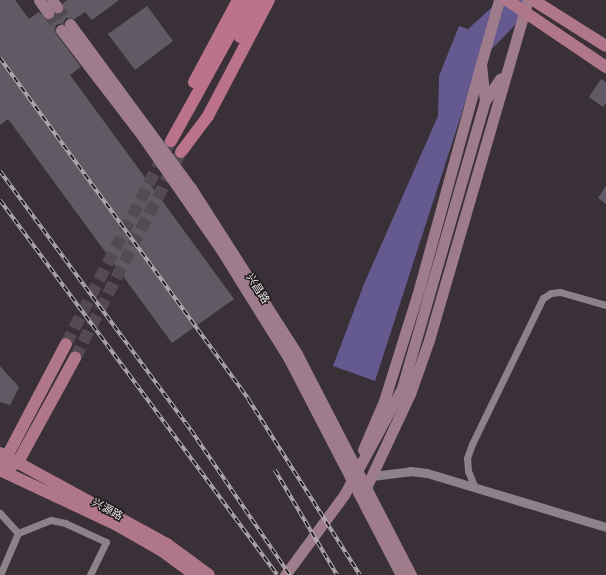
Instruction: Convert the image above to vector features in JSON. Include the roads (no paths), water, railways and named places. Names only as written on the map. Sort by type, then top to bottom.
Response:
[{"type":"highway","points":[[238,0],[192,87],[171,141],[249,0]]},
{"type":"highway","points":[[259,0],[180,152],[208,116],[269,0]]},
{"type":"main road","points":[[39,0],[52,6]]},
{"type":"main road","points":[[352,470],[384,401],[419,289],[499,0]]},
{"type":"main road","points":[[506,0],[526,6],[541,22],[606,67]]},
{"type":"main road","points":[[533,0],[606,46]]},
{"type":"main road","points":[[364,493],[410,394],[429,340],[505,71],[526,6]]},
{"type":"main road","name":"兴昌路","points":[[66,27],[147,134],[187,190],[297,354],[352,470],[411,575]]},
{"type":"main road","points":[[481,64],[485,101]]},
{"type":"main road","points":[[285,575],[344,495],[402,388],[485,101],[505,71]]},
{"type":"main road","points":[[1,472],[3,454],[66,344]]},
{"type":"main road","points":[[1,472],[18,462],[75,358]]},
{"type":"main road","name":"兴源路","points":[[3,454],[167,544],[209,575]]},
{"type":"main road","name":"兴源路","points":[[1,472],[115,524],[162,551],[195,575]]},
{"type":"main road","name":"兴昌路","points":[[364,493],[401,575]]},
{"type":"street","points":[[474,488],[468,465],[472,444],[543,298],[551,293],[560,292],[606,305]]},
{"type":"street","points":[[372,476],[410,471],[426,473],[606,527]]},
{"type":"street","points":[[0,512],[18,533]]},
{"type":"street","points":[[0,575],[18,533],[51,520],[65,523],[106,542],[90,575]]},
{"type":"tunnel","points":[[57,7],[70,24]]},
{"type":"tunnel","points":[[48,13],[61,30]]},
{"type":"tunnel","points":[[66,344],[171,141]]},
{"type":"tunnel","points":[[75,358],[181,152]]},
{"type":"railway","points":[[0,58],[249,400],[360,575]]},
{"type":"railway","points":[[0,171],[191,430],[290,575]]},
{"type":"railway","points":[[0,200],[277,575]]},
{"type":"railway","points":[[275,470],[337,575]]}]
